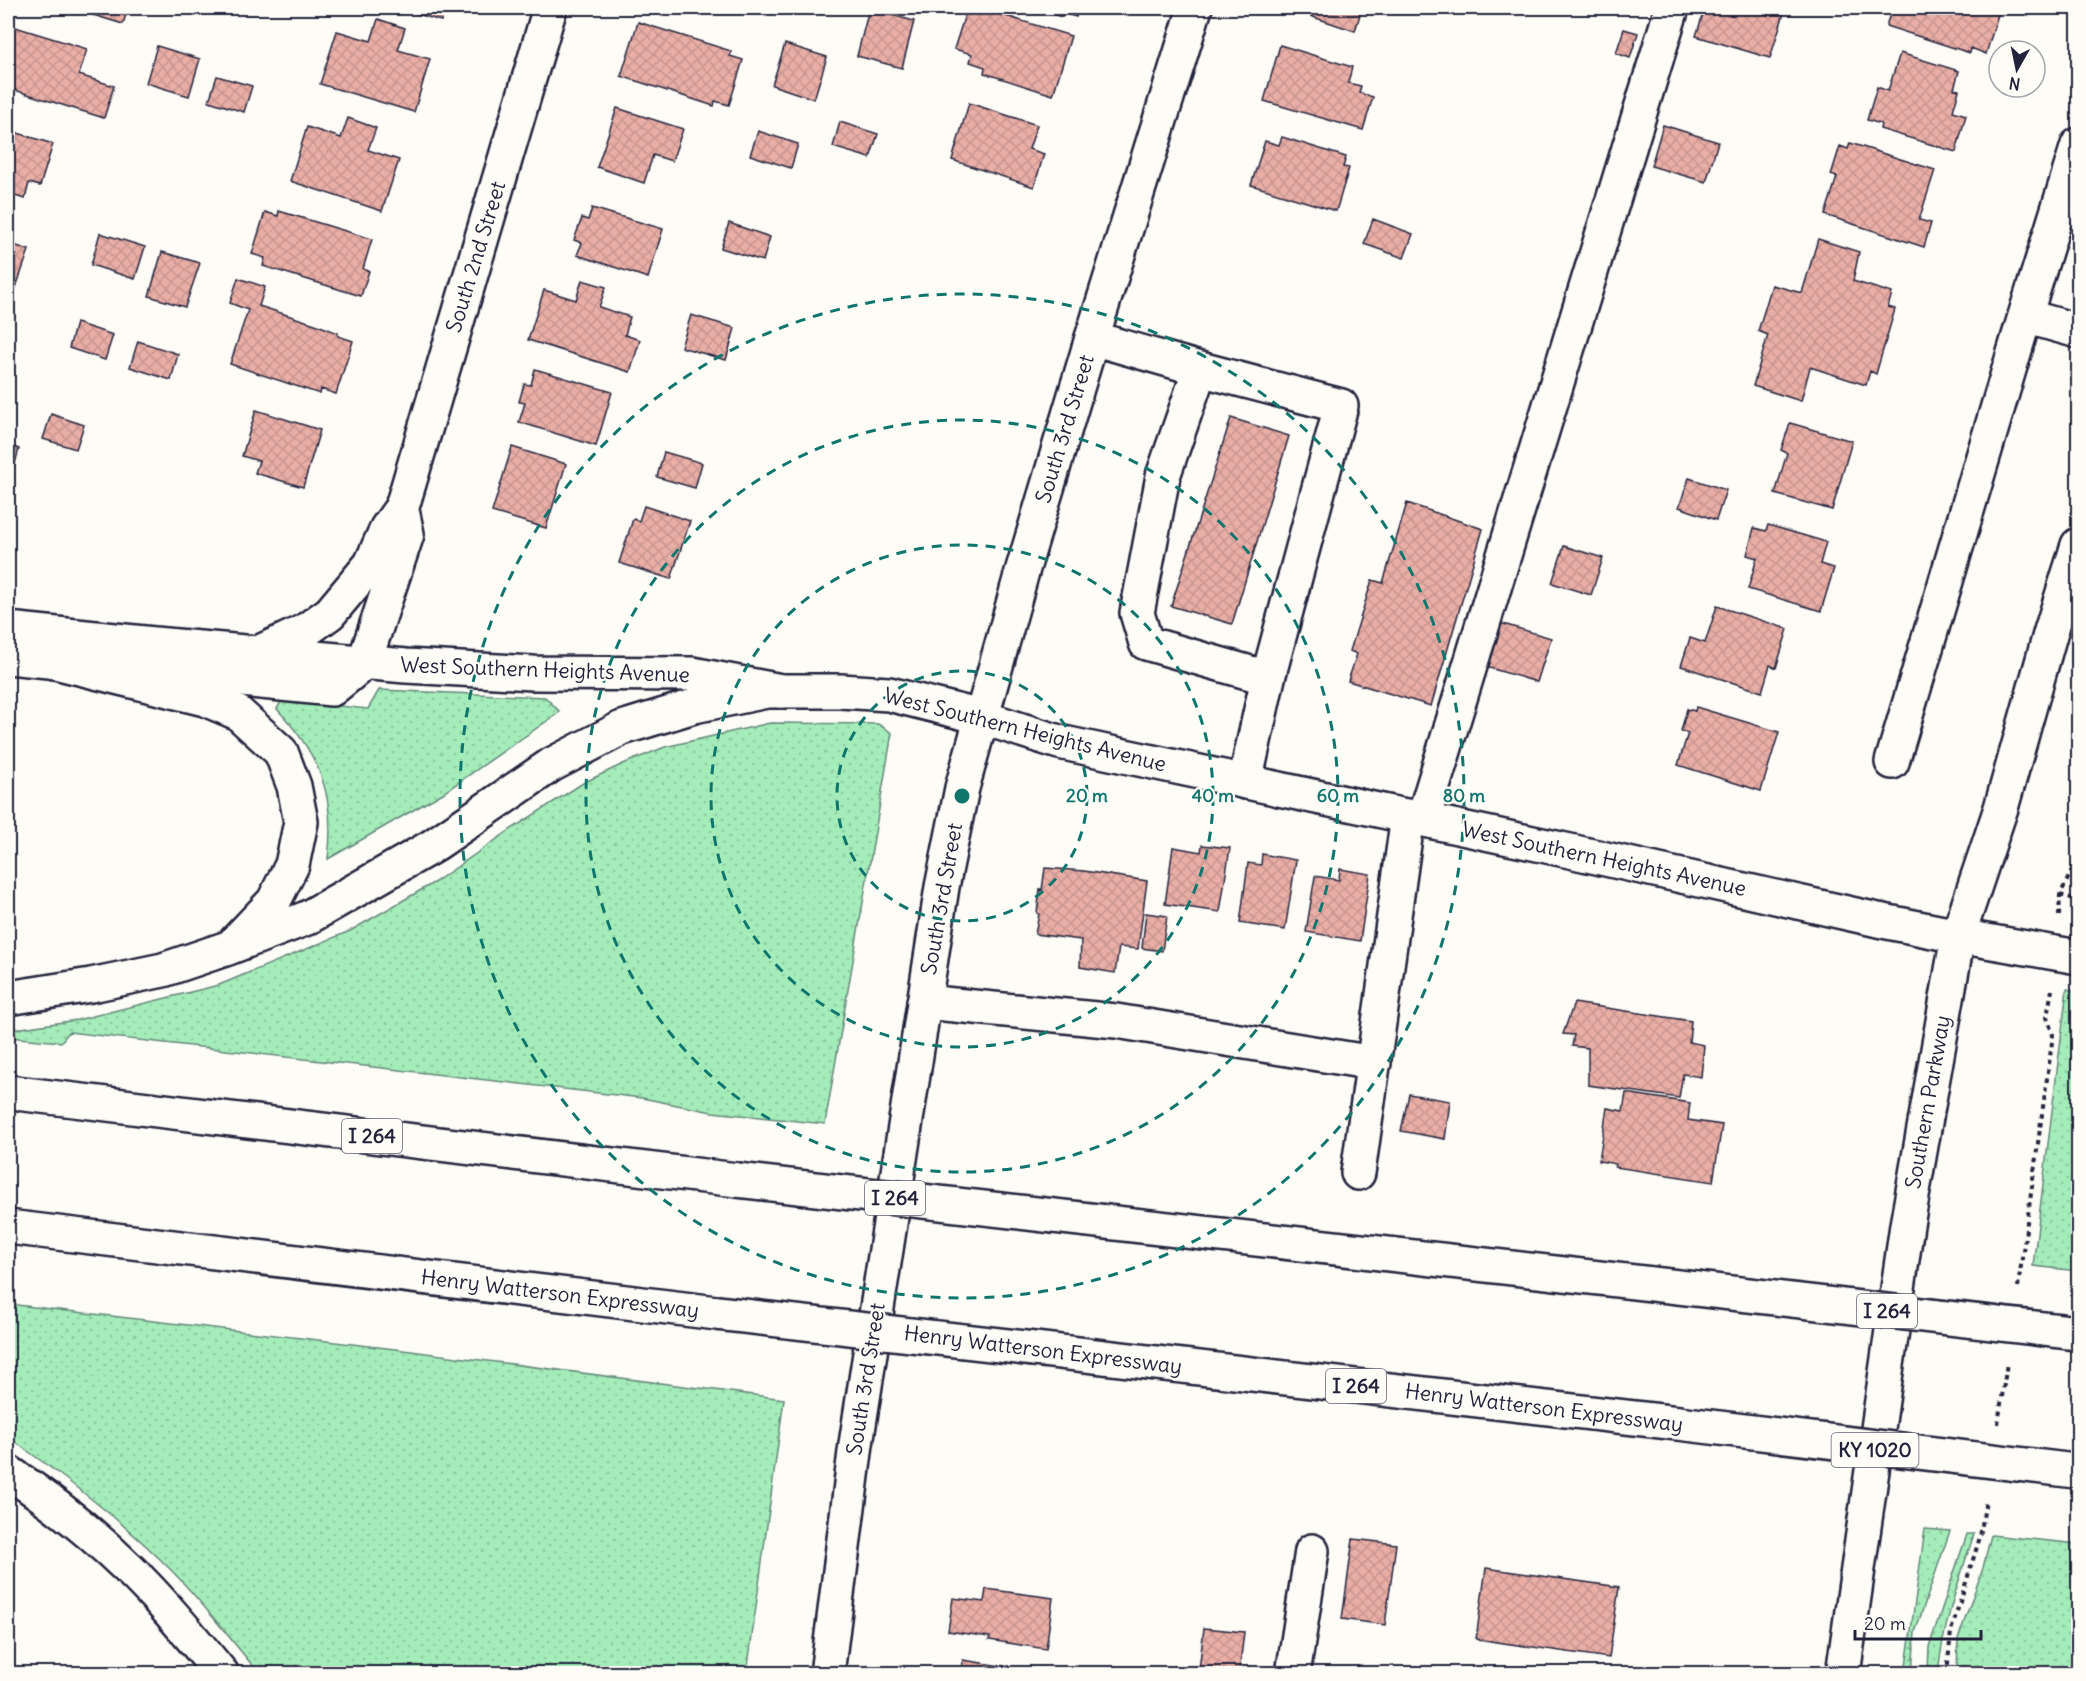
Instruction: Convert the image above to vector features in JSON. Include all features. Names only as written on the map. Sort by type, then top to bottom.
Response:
[{"type":"main road","name":"South 2nd Street","points":[[257,654],[305,631],[330,613],[371,564],[387,528],[402,507],[550,8]]},
{"type":"main road","name":"South 3rd Street","points":[[827,1674],[856,1444],[942,887],[962,788],[1022,572],[1195,8]]},
{"type":"main road","points":[[1358,1173],[1374,1063],[1416,818],[1672,8]]},
{"type":"main road","points":[[1892,762],[2025,315],[2079,145]]},
{"type":"main road","points":[[2025,315],[2079,331]]},
{"type":"main road","points":[[1092,338],[1341,406],[1268,678],[1245,782]]},
{"type":"main road","points":[[1200,369],[1163,476],[1137,613],[1146,644],[1268,678]]},
{"type":"main road","name":"South 2nd Street","points":[[364,663],[407,534],[402,507]]},
{"type":"main road","name":"Southern Parkway","points":[[1843,1674],[1907,1226],[1958,936],[2001,808],[2051,631],[2079,545]]},
{"type":"main road","name":"West Southern Heights Avenue","points":[[8,628],[364,663],[533,673],[692,674],[781,691],[889,694],[981,717],[1059,742],[1878,920],[2079,957]]},
{"type":"main road","points":[[8,657],[332,689],[364,663]]},
{"type":"main road","points":[[47,660],[205,699],[238,713],[281,752],[294,786],[301,822],[292,865],[274,901],[228,948]]},
{"type":"main road","points":[[8,998],[91,985],[163,970],[307,918],[431,847],[551,765],[622,728],[694,706],[767,691],[781,691]]},
{"type":"main road","points":[[924,1002],[1116,1021],[1374,1063]]},
{"type":"main road","name":"I 264","points":[[8,1092],[737,1180],[2079,1333]]},
{"type":"main road","name":"Henry Watterson Expressway","points":[[8,1227],[717,1313],[2077,1471]]},
{"type":"main road","points":[[8,1472],[76,1523],[130,1570],[222,1674]]},
{"type":"main road","points":[[1293,1674],[1312,1551]]},
{"type":"path","points":[[2079,858],[2060,895],[2079,900]]},
{"type":"green space","points":[[379,690],[545,697],[560,712],[443,793],[328,859],[329,815],[322,778],[304,743],[277,709],[282,700],[368,709]]},
{"type":"green space","points":[[770,723],[878,724],[892,733],[825,1124],[712,1112],[642,1098],[69,1032],[61,1042],[8,1037],[8,1030],[77,1020],[219,985],[350,931],[435,882],[583,783],[665,747]]},
{"type":"green space","points":[[2067,989],[2078,992],[2078,1271],[2033,1266]]},
{"type":"green space","points":[[8,1304],[395,1349],[784,1399],[747,1673],[259,1673],[196,1597],[154,1553],[94,1501],[8,1437]]},
{"type":"green space","points":[[1925,1529],[1950,1531],[1915,1632],[1912,1673],[1905,1673]]},
{"type":"green space","points":[[1967,1534],[1974,1534],[1948,1620],[1938,1673],[1928,1673],[1929,1647]]},
{"type":"green space","points":[[1991,1535],[2078,1544],[2078,1673],[1957,1673],[1958,1639],[1983,1568]]},
{"type":"building","points":[[70,8],[128,8],[123,24]]},
{"type":"building","points":[[398,8],[445,8],[441,21]]},
{"type":"building","points":[[736,8],[755,8],[753,13]]},
{"type":"building","points":[[967,8],[980,8],[1071,36],[1053,95],[984,73],[985,67],[970,62],[972,54],[954,49]]},
{"type":"building","points":[[1032,8],[1079,8],[1076,17],[1063,13],[1062,17]]},
{"type":"building","points":[[1312,8],[1362,8],[1355,31],[1310,16]]},
{"type":"building","points":[[1705,8],[1785,10],[1770,58],[1696,36]]},
{"type":"building","points":[[1892,8],[2000,8],[1991,39],[1987,39],[1986,54],[1971,48],[1970,53],[1886,26]]},
{"type":"building","points":[[869,9],[914,21],[902,68],[857,56]]},
{"type":"building","points":[[378,19],[405,28],[398,50],[430,59],[414,112],[320,84],[337,31],[371,41]]},
{"type":"building","points":[[638,22],[731,51],[730,56],[743,60],[729,105],[715,101],[714,106],[621,76]]},
{"type":"building","points":[[12,26],[87,49],[79,75],[114,86],[104,118],[8,88],[8,40]]},
{"type":"building","points":[[1624,29],[1638,33],[1630,58],[1616,53]]},
{"type":"building","points":[[785,44],[827,57],[814,99],[772,85]]},
{"type":"building","points":[[1280,45],[1352,67],[1348,83],[1361,86],[1359,93],[1373,97],[1363,130],[1264,101]]},
{"type":"building","points":[[157,46],[200,59],[189,96],[146,83]]},
{"type":"building","points":[[1900,53],[1959,71],[1954,89],[1959,90],[1953,111],[1966,115],[1956,152],[1880,129],[1881,124],[1867,120],[1877,87],[1888,91]]},
{"type":"building","points":[[217,76],[252,86],[244,112],[209,101]]},
{"type":"building","points":[[969,103],[1037,125],[1029,149],[1044,154],[1034,187],[952,160]]},
{"type":"building","points":[[617,108],[683,129],[672,161],[653,155],[644,183],[597,167]]},
{"type":"building","points":[[348,118],[376,128],[368,150],[399,160],[382,211],[290,181],[307,127],[341,138]]},
{"type":"building","points":[[840,122],[878,134],[870,158],[833,147]]},
{"type":"building","points":[[1663,125],[1718,142],[1706,182],[1651,166]]},
{"type":"building","points":[[8,130],[53,144],[40,186],[29,183],[25,199],[8,194]]},
{"type":"building","points":[[758,131],[798,144],[791,168],[750,155]]},
{"type":"building","points":[[1282,137],[1346,157],[1343,167],[1349,168],[1336,211],[1251,185],[1265,141],[1279,145]]},
{"type":"building","points":[[1850,143],[1935,170],[1919,220],[1931,223],[1924,247],[1825,215],[1837,177],[1831,175],[1840,146],[1848,149]]},
{"type":"building","points":[[592,208],[663,229],[648,278],[577,255],[582,243],[574,240],[582,218],[588,220]]},
{"type":"building","points":[[279,211],[372,239],[363,269],[369,271],[361,296],[263,266],[265,258],[252,254],[265,212],[278,216]]},
{"type":"building","points":[[1373,219],[1413,234],[1404,258],[1364,244]]},
{"type":"building","points":[[729,223],[770,237],[763,261],[721,248]]},
{"type":"building","points":[[100,233],[145,247],[135,279],[91,265]]},
{"type":"building","points":[[1818,239],[1859,252],[1853,281],[1892,293],[1888,307],[1895,309],[1876,374],[1870,371],[1866,385],[1810,367],[1801,401],[1753,386],[1768,335],[1758,331],[1772,285],[1802,293]]},
{"type":"building","points":[[8,243],[29,250],[13,296],[8,294]]},
{"type":"building","points":[[162,252],[200,263],[185,307],[149,296]]},
{"type":"building","points":[[238,278],[265,287],[259,306],[315,324],[353,341],[336,394],[321,389],[320,394],[230,364],[248,310],[230,303]]},
{"type":"building","points":[[582,280],[606,287],[599,307],[630,317],[625,335],[640,340],[630,372],[528,340],[544,290],[576,300]]},
{"type":"building","points":[[691,315],[735,328],[726,360],[681,347]]},
{"type":"building","points":[[76,323],[113,335],[105,360],[69,348]]},
{"type":"building","points":[[138,341],[178,354],[171,380],[130,367]]},
{"type":"building","points":[[535,369],[612,392],[596,446],[519,422],[525,403],[519,402],[524,384],[531,385]]},
{"type":"building","points":[[256,410],[320,430],[303,487],[255,473],[259,461],[242,456]]},
{"type":"building","points":[[51,414],[84,425],[76,449],[43,439]]},
{"type":"building","points":[[1231,418],[1289,436],[1232,624],[1171,606]]},
{"type":"building","points":[[1790,423],[1852,441],[1832,510],[1775,494],[1787,453],[1781,450]]},
{"type":"building","points":[[8,445],[19,449],[8,489]]},
{"type":"building","points":[[512,447],[566,464],[546,528],[492,512]]},
{"type":"building","points":[[664,452],[702,463],[695,488],[657,477]]},
{"type":"building","points":[[1689,478],[1726,490],[1716,520],[1679,507]]},
{"type":"building","points":[[1407,503],[1483,529],[1431,706],[1348,681],[1357,654],[1350,651],[1372,580],[1383,583]]},
{"type":"building","points":[[644,506],[690,521],[671,579],[619,563],[633,519],[639,521]]},
{"type":"building","points":[[1768,525],[1826,542],[1820,564],[1834,568],[1821,611],[1748,589],[1757,558],[1747,555],[1754,528],[1766,531]]},
{"type":"building","points":[[1564,546],[1603,558],[1591,595],[1552,583]]},
{"type":"building","points":[[1717,606],[1788,629],[1776,668],[1770,665],[1762,692],[1681,666],[1690,638],[1705,643]]},
{"type":"building","points":[[1500,623],[1551,638],[1537,682],[1486,667]]},
{"type":"building","points":[[1696,707],[1779,732],[1761,791],[1678,765],[1688,733],[1681,731],[1687,709],[1695,711]]},
{"type":"building","points":[[1202,845],[1230,848],[1220,912],[1165,904],[1173,847],[1201,852]]},
{"type":"building","points":[[1262,854],[1296,860],[1285,930],[1240,923],[1248,863],[1261,865]]},
{"type":"building","points":[[1045,868],[1084,871],[1147,881],[1138,949],[1119,947],[1115,973],[1080,967],[1081,940],[1035,934]]},
{"type":"building","points":[[1340,869],[1370,874],[1360,941],[1306,932],[1315,876],[1339,880]]},
{"type":"building","points":[[1146,913],[1167,916],[1162,951],[1142,948]]},
{"type":"building","points":[[1574,1003],[1691,1021],[1689,1042],[1704,1045],[1701,1077],[1683,1074],[1679,1098],[1588,1085],[1588,1048],[1572,1046],[1574,1035],[1563,1034]]},
{"type":"building","points":[[1626,1093],[1690,1103],[1688,1120],[1722,1125],[1713,1182],[1615,1167],[1616,1164],[1599,1161],[1607,1108],[1623,1111]]},
{"type":"building","points":[[1409,1094],[1450,1101],[1445,1139],[1401,1131]]},
{"type":"building","points":[[1353,1539],[1396,1544],[1385,1625],[1342,1619]]},
{"type":"building","points":[[1486,1568],[1619,1587],[1609,1658],[1476,1639]]},
{"type":"building","points":[[986,1589],[1053,1598],[1046,1649],[948,1631],[953,1598],[984,1602]]},
{"type":"building","points":[[1204,1628],[1244,1632],[1239,1674],[1199,1670]]},
{"type":"building","points":[[963,1660],[1046,1673],[1046,1674],[961,1674]]}]
